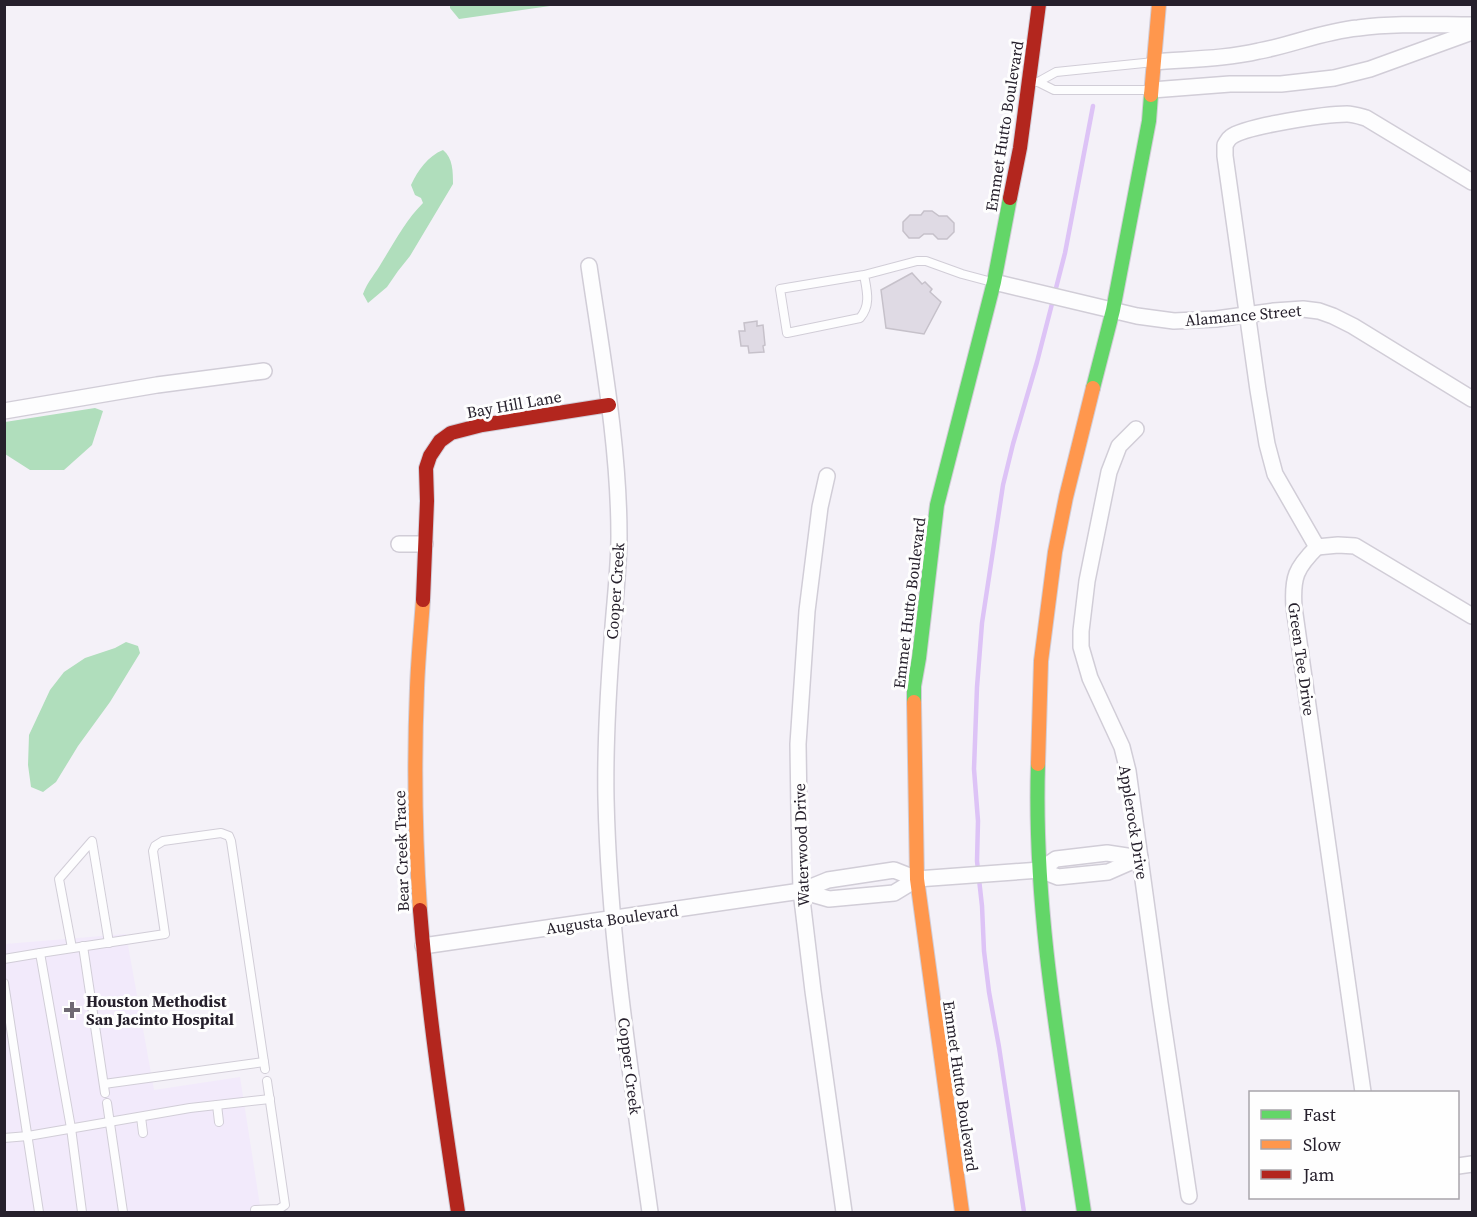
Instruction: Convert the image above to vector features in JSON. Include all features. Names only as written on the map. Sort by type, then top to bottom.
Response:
[{"type":"street","name":"Emmet Hutto Boulevard","points":[[962,1212],[917,879],[914,686],[937,505],[994,282],[1034,82],[1039,4]]},
{"type":"street","points":[[1084,1212],[1048,972],[1040,870],[1037,791],[1041,662],[1055,552],[1073,466],[1113,310],[1149,121],[1159,4]]},
{"type":"street","points":[[1154,62],[1258,52],[1354,28],[1380,25],[1473,25]]},
{"type":"street","points":[[1152,90],[1230,84],[1281,84],[1334,78],[1370,69],[1473,32]]},
{"type":"street","points":[[1473,182],[1366,118],[1354,115],[1344,114],[1256,128],[1231,137],[1225,145],[1262,418],[1275,474],[1317,547],[1355,546],[1473,616]]},
{"type":"street","name":"Cooper Creek","points":[[589,266],[618,486],[619,538],[608,692],[606,786],[612,918]]},
{"type":"street","name":"Alamance Street","points":[[994,282],[1137,316],[1174,321],[1197,321],[1303,309],[1319,311],[1353,326],[1473,399]]},
{"type":"street","points":[[4,411],[264,371]]},
{"type":"street","name":"Bay Hill Lane","points":[[427,486],[426,468],[430,456],[440,441],[451,433],[482,425],[609,405]]},
{"type":"street","name":"Applerock Drive","points":[[1136,429],[1119,446],[1109,472],[1087,581],[1081,647],[1090,678],[1122,747],[1128,771],[1189,1196]]},
{"type":"street","name":"Waterwood Drive","points":[[827,476],[812,560],[802,662],[798,767],[801,891],[814,1003],[844,1212]]},
{"type":"street","name":"Bear Creek Trace","points":[[427,486],[424,588],[417,688],[415,793],[417,864],[425,972],[458,1212]]},
{"type":"street","points":[[399,544],[425,544]]},
{"type":"street","name":"Green Tee Drive","points":[[1317,547],[1299,567],[1293,592],[1294,607],[1363,1091]]},
{"type":"street","name":"Augusta Boulevard","points":[[423,946],[801,891],[828,880],[894,870],[917,879],[1040,870],[1058,877],[1108,872],[1140,858]]},
{"type":"street","name":"Augusta Boulevard","points":[[801,891],[829,899],[894,893],[917,879]]},
{"type":"street","name":"Copper Creek","points":[[612,918],[628,1058],[650,1212]]},
{"type":"lane","points":[[1034,82],[1056,72],[1154,62]]},
{"type":"lane","points":[[1034,82],[1054,90],[1152,90]]},
{"type":"lane","points":[[864,275],[867,308],[860,318],[787,333],[780,289],[864,275],[917,261],[926,261],[994,282]]},
{"type":"lane","points":[[4,959],[165,934],[153,851],[155,846],[158,843],[221,833],[229,836],[265,1066],[104,1084]]},
{"type":"lane","points":[[72,948],[59,879],[92,841],[109,943]]},
{"type":"lane","points":[[84,946],[105,1094]]},
{"type":"lane","points":[[40,953],[71,1128],[82,1212]]},
{"type":"lane","points":[[4,983],[39,1212]]},
{"type":"lane","points":[[255,1210],[279,1209],[285,1205],[267,1081]]},
{"type":"lane","points":[[4,1138],[28,1136],[190,1108],[270,1099]]},
{"type":"lane","points":[[107,1103],[123,1212]]},
{"type":"lane","points":[[217,1105],[219,1122]]},
{"type":"lane","points":[[141,1117],[143,1133]]},
{"type":"shaded area","name":"Houston Methodist San Jacinto Hospital","points":[[126,934],[154,1090],[240,1077],[261,1212],[5,1212],[5,944]]},
{"type":"green space","points":[[450,4],[557,5],[459,19],[450,8]]},
{"type":"green space","points":[[443,150],[451,161],[453,184],[410,256],[387,287],[368,303],[363,294],[367,285],[406,224],[423,203],[421,198],[415,195],[411,185],[424,164]]},
{"type":"green space","points":[[95,408],[103,411],[92,445],[64,470],[30,470],[5,454],[5,422]]},
{"type":"green space","points":[[126,642],[138,646],[140,653],[110,702],[78,746],[56,782],[43,792],[31,787],[28,765],[29,735],[50,690],[64,672],[85,658]]},
{"type":"building","points":[[924,211],[947,216],[954,223],[954,232],[947,239],[938,239],[933,234],[909,238],[903,231],[903,222],[910,215],[921,215]]},
{"type":"building","points":[[912,273],[922,284],[925,282],[932,289],[930,292],[941,302],[924,334],[886,328],[881,290]]},
{"type":"building","points":[[757,321],[757,326],[763,325],[764,352],[749,353],[748,346],[741,346],[739,331],[745,331],[744,323]]},
{"type":"waterway","points":[[1055,292],[1065,253],[1093,106]]},
{"type":"waterway","points":[[1024,1212],[984,951],[977,861],[978,821],[974,769],[982,623],[1003,485],[1053,300]]},
{"type":"traffic: fast","points":[[1093,388],[1113,310],[1149,121],[1151,95]]},
{"type":"traffic: fast","points":[[914,702],[914,686],[937,505],[994,282],[1010,198]]},
{"type":"traffic: fast","points":[[1038,764],[1040,877],[1045,933],[1058,1045],[1084,1212]]},
{"type":"traffic: slow","points":[[1151,95],[1159,4]]},
{"type":"traffic: slow","points":[[1038,764],[1041,661],[1055,552],[1093,388]]},
{"type":"traffic: slow","points":[[420,910],[416,827],[416,744],[417,677],[423,600]]},
{"type":"traffic: slow","points":[[914,702],[917,879],[962,1212]]},
{"type":"traffic: jam","points":[[1010,198],[1020,148],[1039,4]]},
{"type":"traffic: jam","points":[[423,600],[426,468],[430,456],[440,441],[451,433],[482,425],[609,405]]},
{"type":"traffic: jam","points":[[420,910],[441,1099],[458,1212]]},
{"type":"place","name":"Houston Methodist San Jacinto Hospital","points":[[72,1010]]}]
